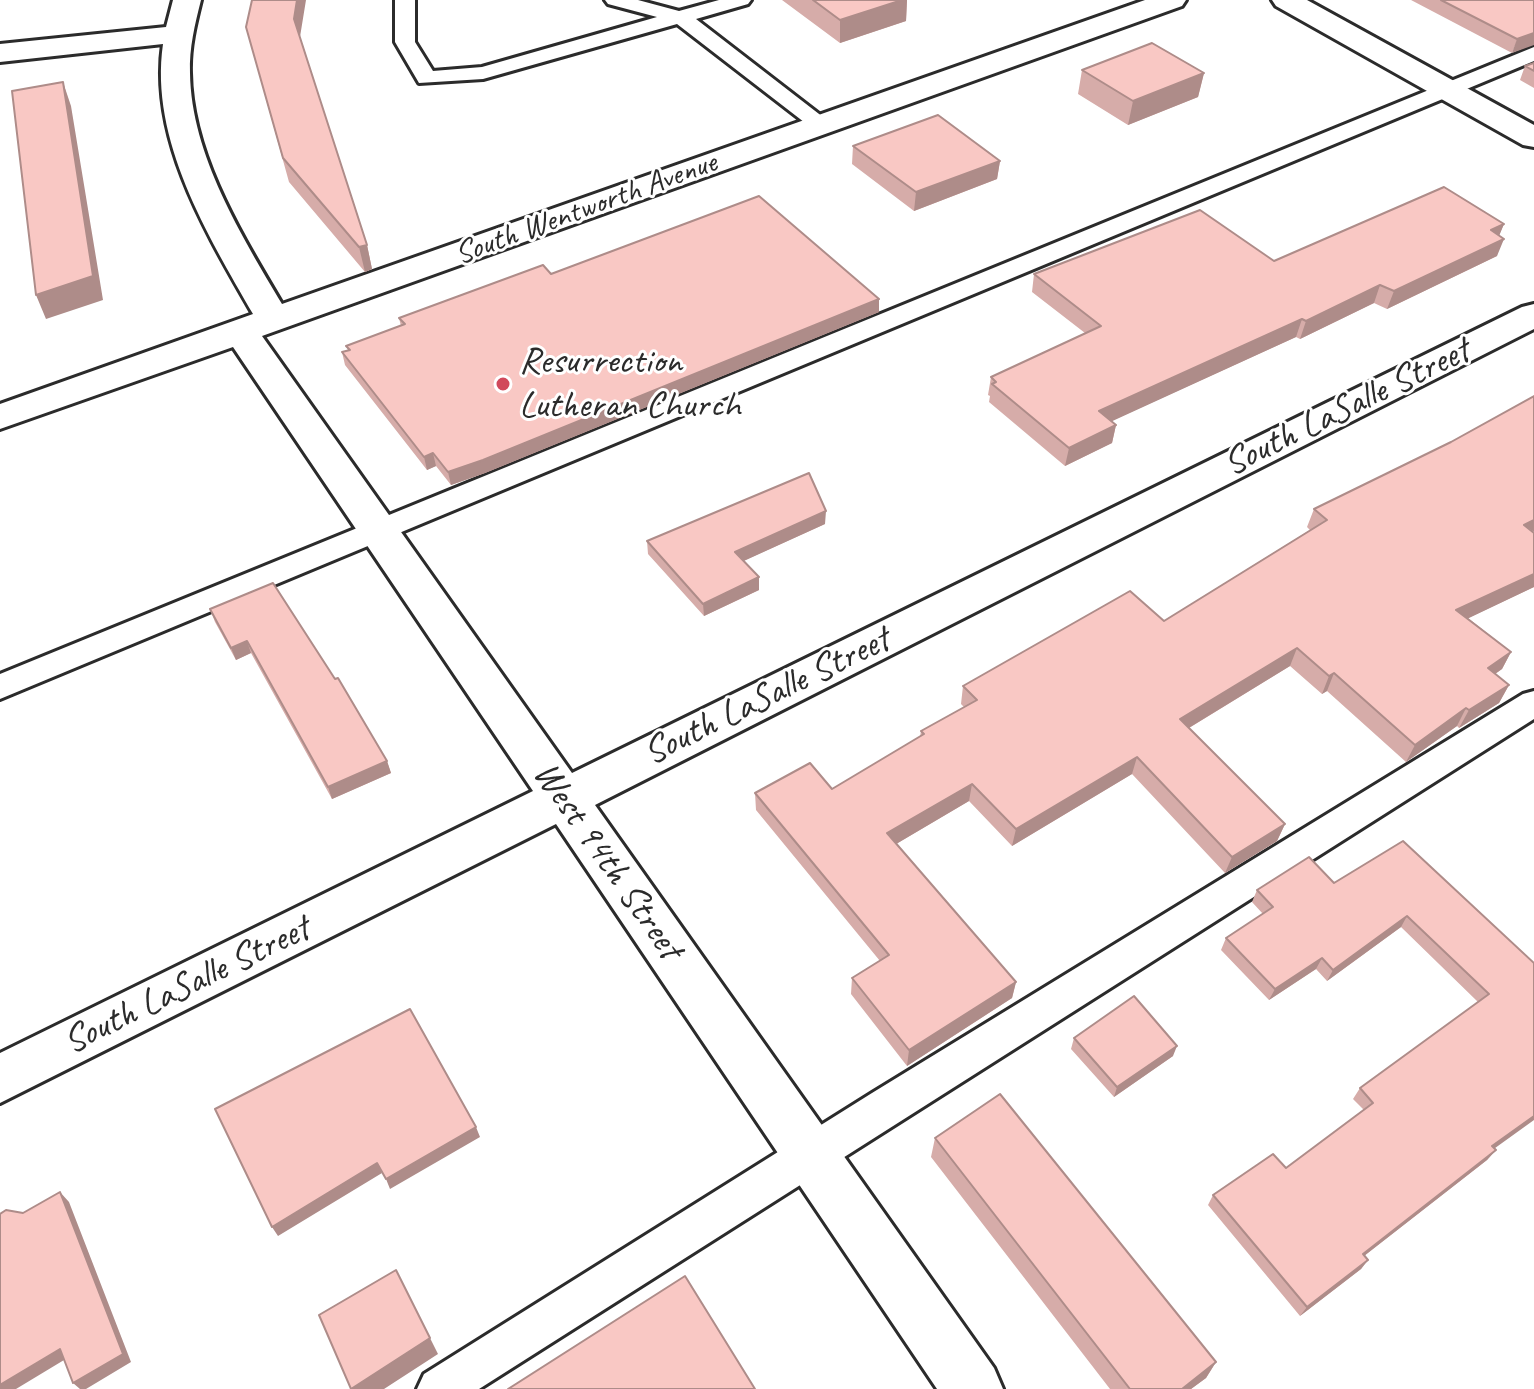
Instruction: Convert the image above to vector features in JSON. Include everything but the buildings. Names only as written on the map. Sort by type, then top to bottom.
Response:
[{"type":"street","name":"West 94th Street","points":[[187,0],[178,34],[176,95],[201,183],[257,326],[376,529],[973,1389]]},
{"type":"street","name":"South Wentworth Avenue","points":[[0,417],[1172,0]]},
{"type":"street","points":[[1286,0],[1534,138]]},
{"type":"street","points":[[0,53],[178,34]]},
{"type":"street","name":"South LaSalle Street","points":[[0,1079],[1534,315]]},
{"type":"lane","points":[[405,0],[405,42],[427,78],[483,73],[741,0]]},
{"type":"lane","points":[[615,0],[682,18],[821,124]]},
{"type":"lane","points":[[0,687],[376,529],[1534,53]]},
{"type":"lane","points":[[439,1389],[1534,703]]},
{"type":"place","name":"Resurrection Lutheran Church","points":[[503,384]]}]
